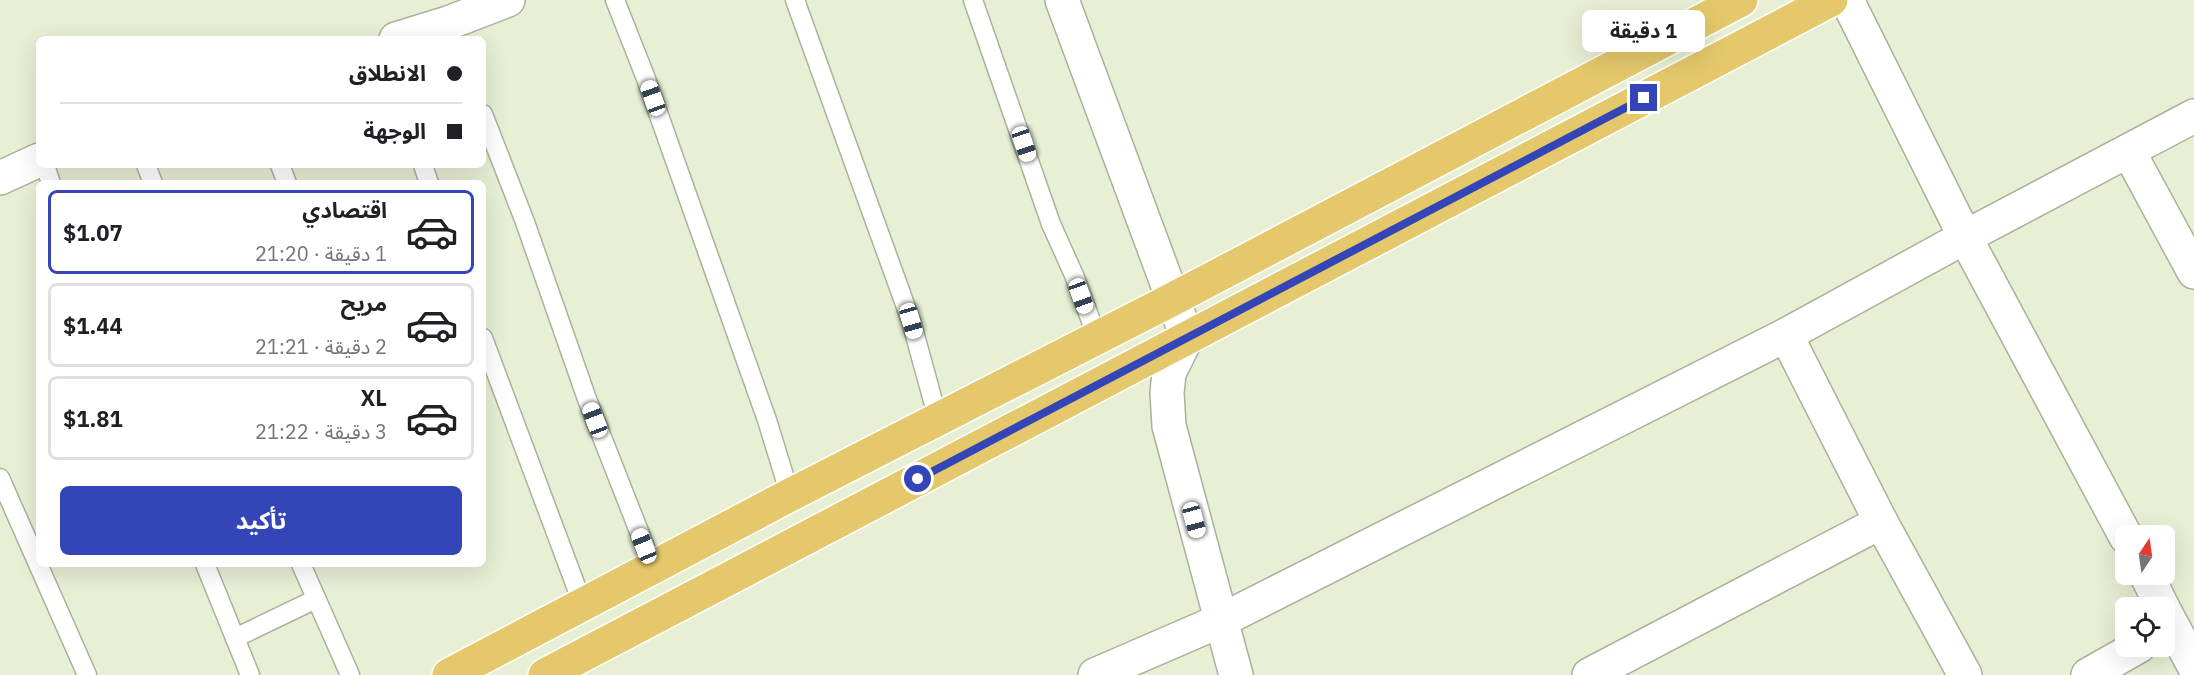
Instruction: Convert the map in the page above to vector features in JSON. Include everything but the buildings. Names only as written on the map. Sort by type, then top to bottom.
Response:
[{"type":"highway","points":[[448,675],[938,418],[1173,299],[1741,0]]},
{"type":"highway","points":[[545,675],[1832,0]]},
{"type":"street","points":[[417,36],[451,31],[508,0]]},
{"type":"street","points":[[1062,0],[1187,337],[1169,373],[1167,393],[1169,426],[1236,675]]},
{"type":"street","points":[[1847,0],[1965,237],[2120,525]]},
{"type":"street","points":[[1095,675],[1222,620],[1786,334],[2194,116]]},
{"type":"street","points":[[2129,152],[2194,272]]},
{"type":"street","points":[[0,178],[36,161]]},
{"type":"street","points":[[1786,334],[1881,522],[1965,675]]},
{"type":"street","points":[[1588,675],[1881,522]]},
{"type":"street","points":[[2175,625],[2194,666]]},
{"type":"street","points":[[2088,675],[2120,657]]},
{"type":"lane","points":[[615,0],[645,76],[764,409],[790,495]]},
{"type":"lane","points":[[795,0],[911,321],[938,418]]},
{"type":"lane","points":[[973,0],[1052,224],[1074,275],[1096,338]]},
{"type":"lane","points":[[486,122],[525,222],[587,399],[653,567]]},
{"type":"lane","points":[[486,355],[490,378],[583,605]]},
{"type":"lane","points":[[0,478],[36,560]]},
{"type":"lane","points":[[39,567],[87,675]]},
{"type":"lane","points":[[206,567],[250,675]]},
{"type":"lane","points":[[302,567],[350,675]]},
{"type":"lane","points":[[235,638],[316,599]]},
{"type":"route","points":[[918,479],[1644,98]]}]
